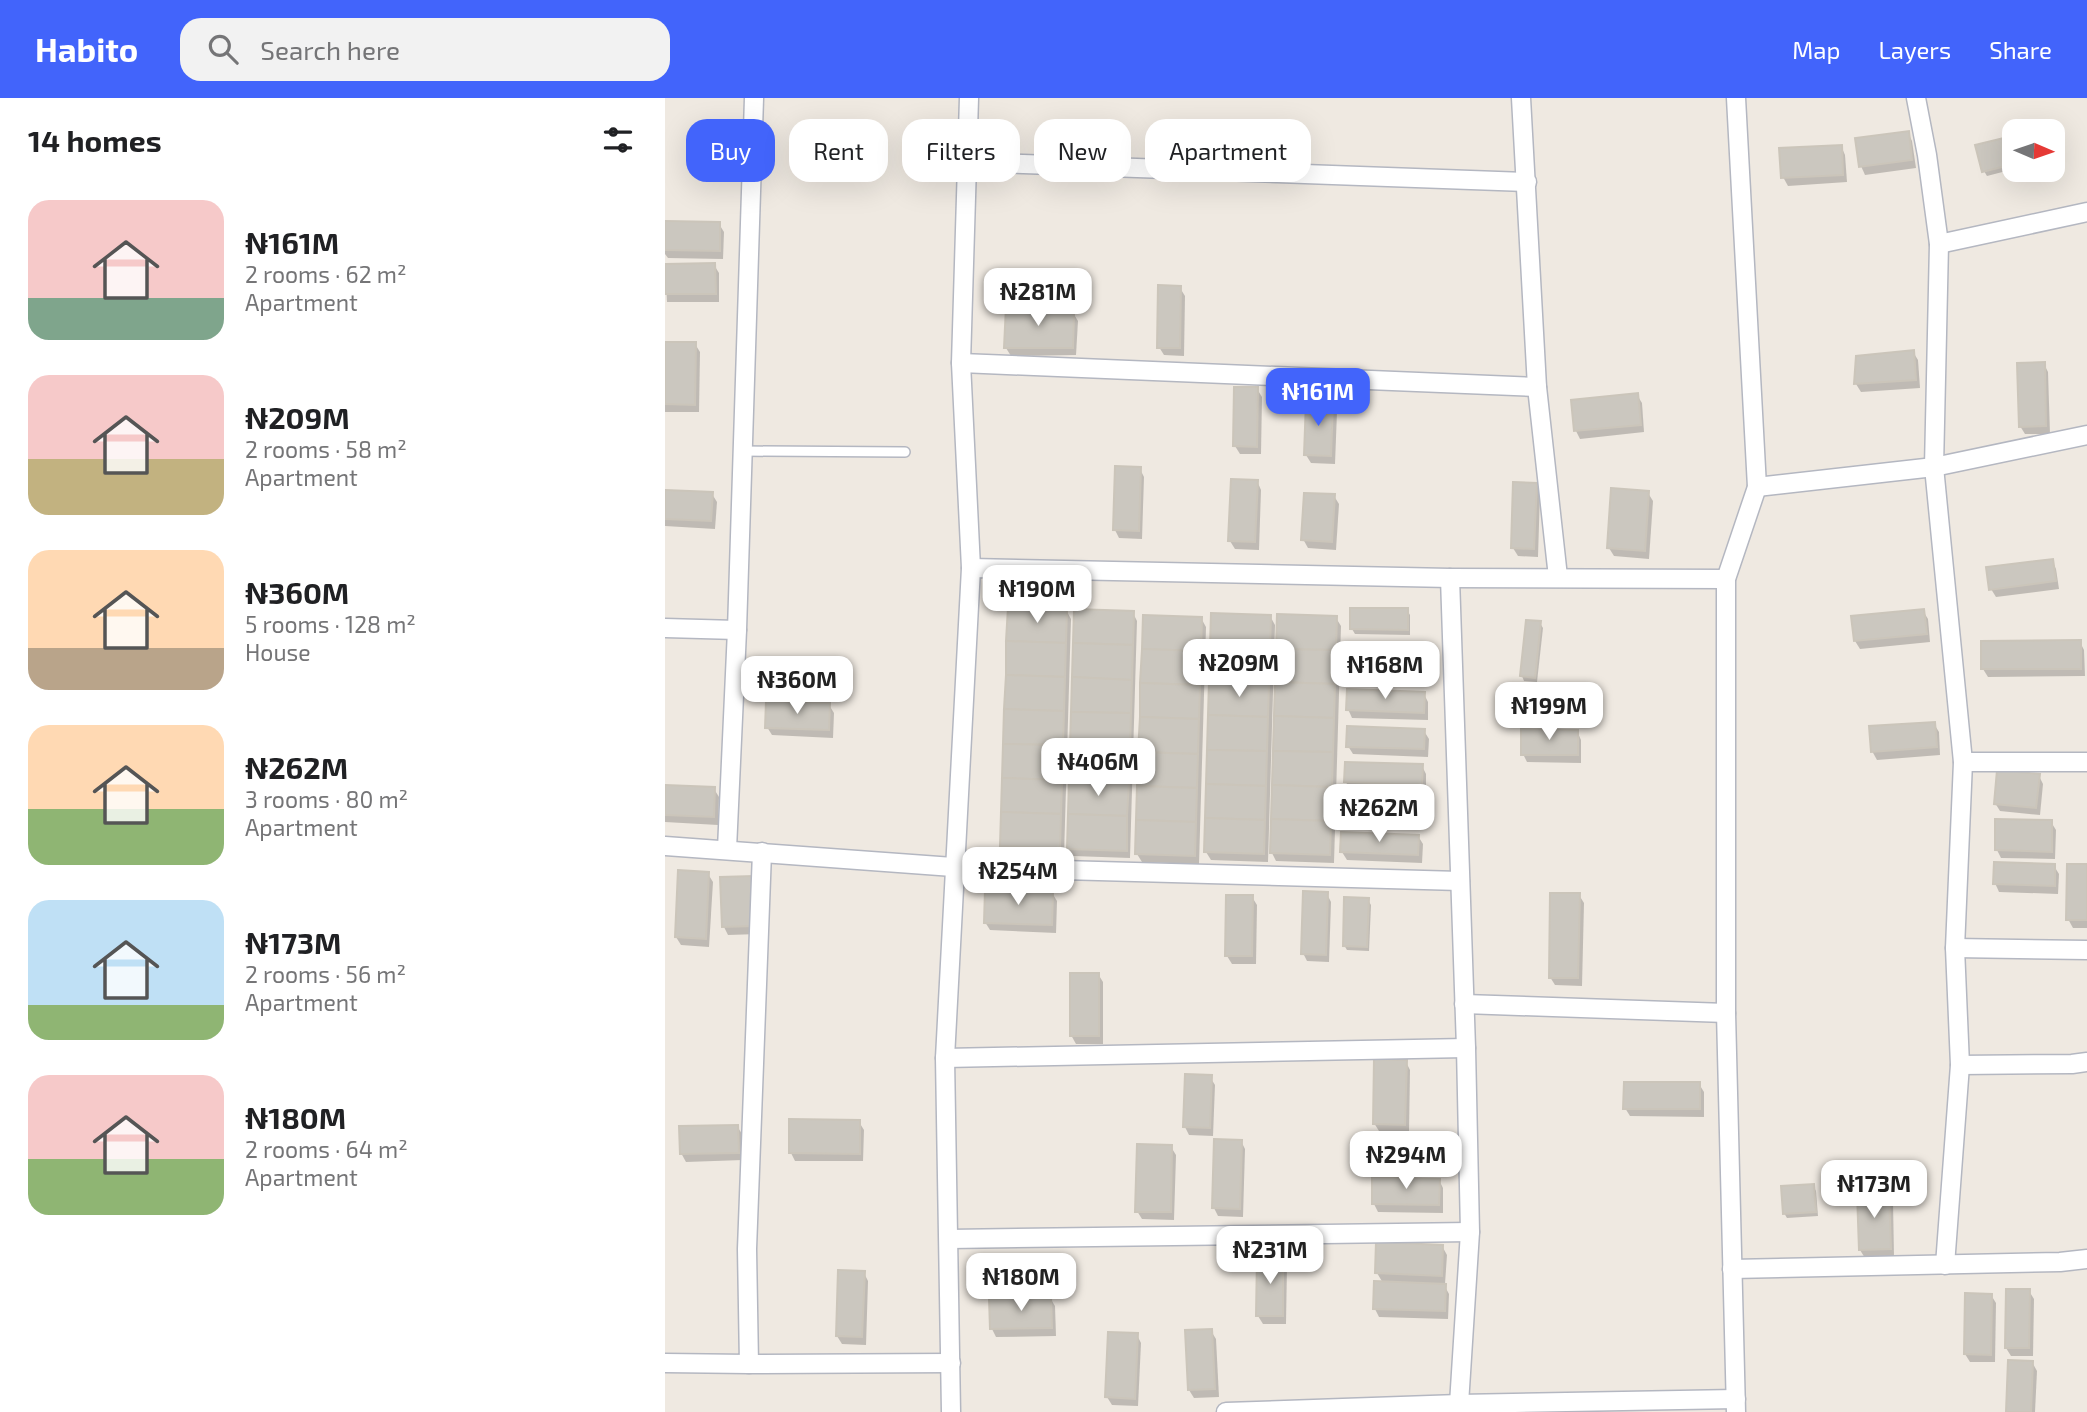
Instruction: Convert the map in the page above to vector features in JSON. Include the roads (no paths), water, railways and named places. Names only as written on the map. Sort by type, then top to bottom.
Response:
[{"type":"street","points":[[727,849],[737,630],[754,98]]},
{"type":"street","points":[[969,98],[969,119]]},
{"type":"street","points":[[1521,98],[1537,387],[1557,577]]},
{"type":"street","points":[[1226,1412],[1459,1404],[1736,1405],[1726,1013],[1726,579],[1757,488],[1736,98]]},
{"type":"street","points":[[1916,98],[1939,244],[1934,467],[1963,762],[1955,947],[1960,1065],[1945,1265]]},
{"type":"street","points":[[1020,164],[1527,182]]},
{"type":"street","points":[[951,1412],[945,1058],[953,867],[971,568],[961,363],[968,182]]},
{"type":"street","points":[[1939,244],[2087,212]]},
{"type":"street","points":[[961,363],[1537,387]]},
{"type":"street","points":[[1757,488],[1934,467],[2087,435]]},
{"type":"street","points":[[971,568],[1450,578],[1726,579]]},
{"type":"street","points":[[1450,578],[1470,1232],[1459,1404]]},
{"type":"street","points":[[665,628],[737,630]]},
{"type":"street","points":[[1963,762],[2087,762]]},
{"type":"street","points":[[665,846],[953,867],[1460,881]]},
{"type":"street","points":[[749,1364],[747,1249],[762,852]]},
{"type":"street","points":[[1955,947],[2087,950]]},
{"type":"street","points":[[1464,1004],[1726,1013]]},
{"type":"street","points":[[945,1058],[1466,1048]]},
{"type":"street","points":[[1960,1065],[2087,1062]]},
{"type":"street","points":[[949,1240],[1470,1232]]},
{"type":"street","points":[[1732,1269],[2087,1259]]},
{"type":"street","points":[[665,1363],[951,1363]]},
{"type":"lane","points":[[743,451],[905,452]]}]
